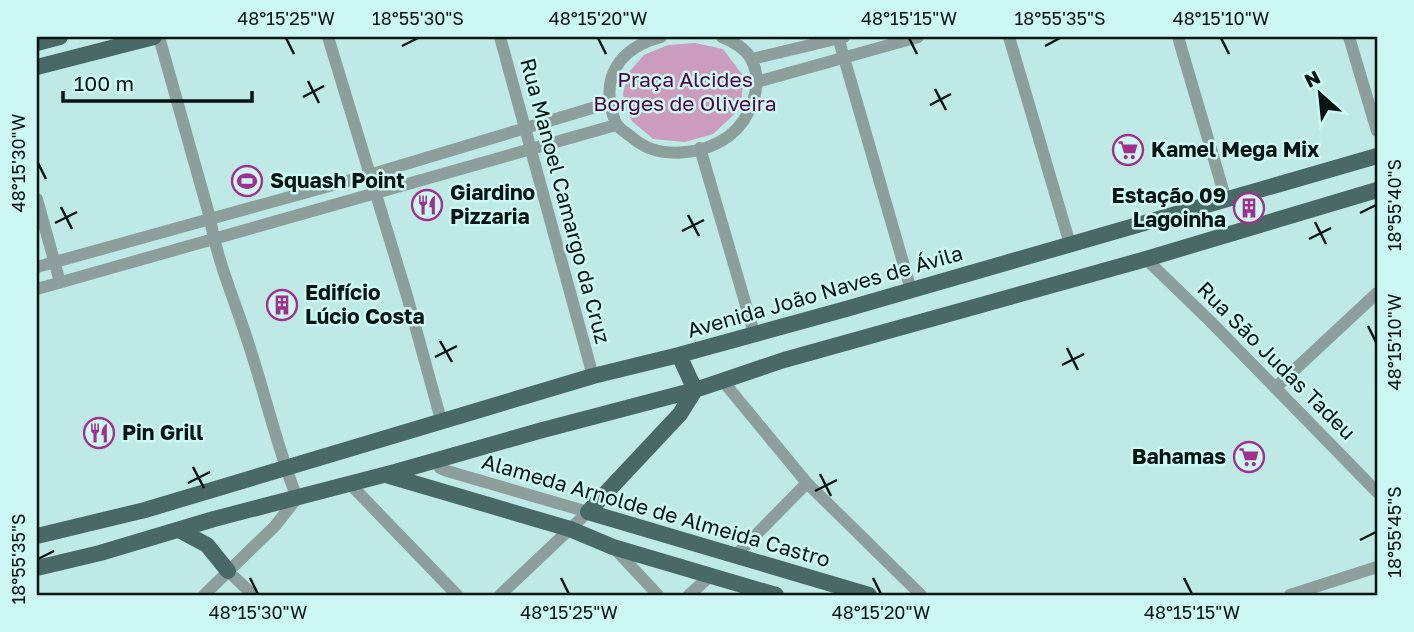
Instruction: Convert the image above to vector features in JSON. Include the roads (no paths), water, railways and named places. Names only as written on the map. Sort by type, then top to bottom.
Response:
[{"type":"main road","points":[[37,43],[60,37]]},
{"type":"main road","points":[[37,67],[156,37]]},
{"type":"main road","name":"Avenida João Naves de Ávila","points":[[37,536],[107,520],[593,376],[679,355],[911,290],[1377,156]]},
{"type":"main road","points":[[37,568],[695,390],[796,357],[1146,259],[1377,190]]},
{"type":"main road","points":[[679,355],[695,390]]},
{"type":"main road","points":[[588,512],[680,414],[695,390]]},
{"type":"main road","name":"Alameda Arnolde de Almeida Castro","points":[[386,475],[570,529],[613,547],[776,595]]},
{"type":"main road","name":"Alameda Arnolde de Almeida Castro","points":[[588,512],[869,595]]},
{"type":"main road","points":[[179,530],[207,545],[228,571]]},
{"type":"street","points":[[156,37],[210,218],[214,240],[297,498],[275,526],[204,595]]},
{"type":"street","points":[[328,37],[407,296],[441,420]]},
{"type":"street","name":"Rua Manoel Camargo da Cruz","points":[[500,37],[529,148],[563,258],[593,376]]},
{"type":"street","points":[[662,37],[634,47],[620,59],[608,90],[609,103],[616,125],[640,144],[655,151],[671,153],[700,148],[729,136],[743,121],[753,103],[757,82],[752,59],[741,48],[722,37]]},
{"type":"street","points":[[752,59],[840,37],[911,290]]},
{"type":"street","points":[[757,82],[918,37]]},
{"type":"street","points":[[1009,37],[1070,244]]},
{"type":"street","points":[[1178,37],[1226,200]]},
{"type":"street","points":[[1349,37],[1377,131]]},
{"type":"street","points":[[37,267],[369,175],[609,103]]},
{"type":"street","points":[[37,289],[616,125]]},
{"type":"street","points":[[700,148],[754,333]]},
{"type":"street","points":[[37,199],[60,282]]},
{"type":"street","name":"Rua São Judas Tadeu","points":[[1146,259],[1212,322],[1377,492]]},
{"type":"street","points":[[1275,388],[1377,293]]},
{"type":"street","points":[[722,380],[807,483],[921,595]]},
{"type":"street","name":"Alameda Arnolde de Almeida Castro","points":[[436,460],[440,467],[447,471],[588,512]]},
{"type":"street","points":[[735,556],[807,483]]},
{"type":"street","points":[[350,484],[457,595]]},
{"type":"street","points":[[500,595],[588,512]]},
{"type":"street","points":[[613,547],[658,595]]},
{"type":"street","points":[[1290,595],[1377,566]]},
{"type":"street","points":[[228,571],[253,595]]},
{"type":"street","points":[[689,595],[709,577]]},
{"type":"place","name":"Kamel Mega Mix","points":[[1128,150]]},
{"type":"place","name":"Squash Point","points":[[247,181]]},
{"type":"place","name":"Giardino Pizzaria","points":[[427,205]]},
{"type":"place","name":"Estação 09 Lagoinha","points":[[1249,208]]},
{"type":"place","name":"Edifício Lúcio Costa","points":[[282,305]]},
{"type":"place","name":"Pin Grill","points":[[99,433]]},
{"type":"place","name":"Bahamas","points":[[1249,457]]},
{"type":"park label","name":"Praça Alcides Borges de Oliveira","points":[[685,92]]}]
